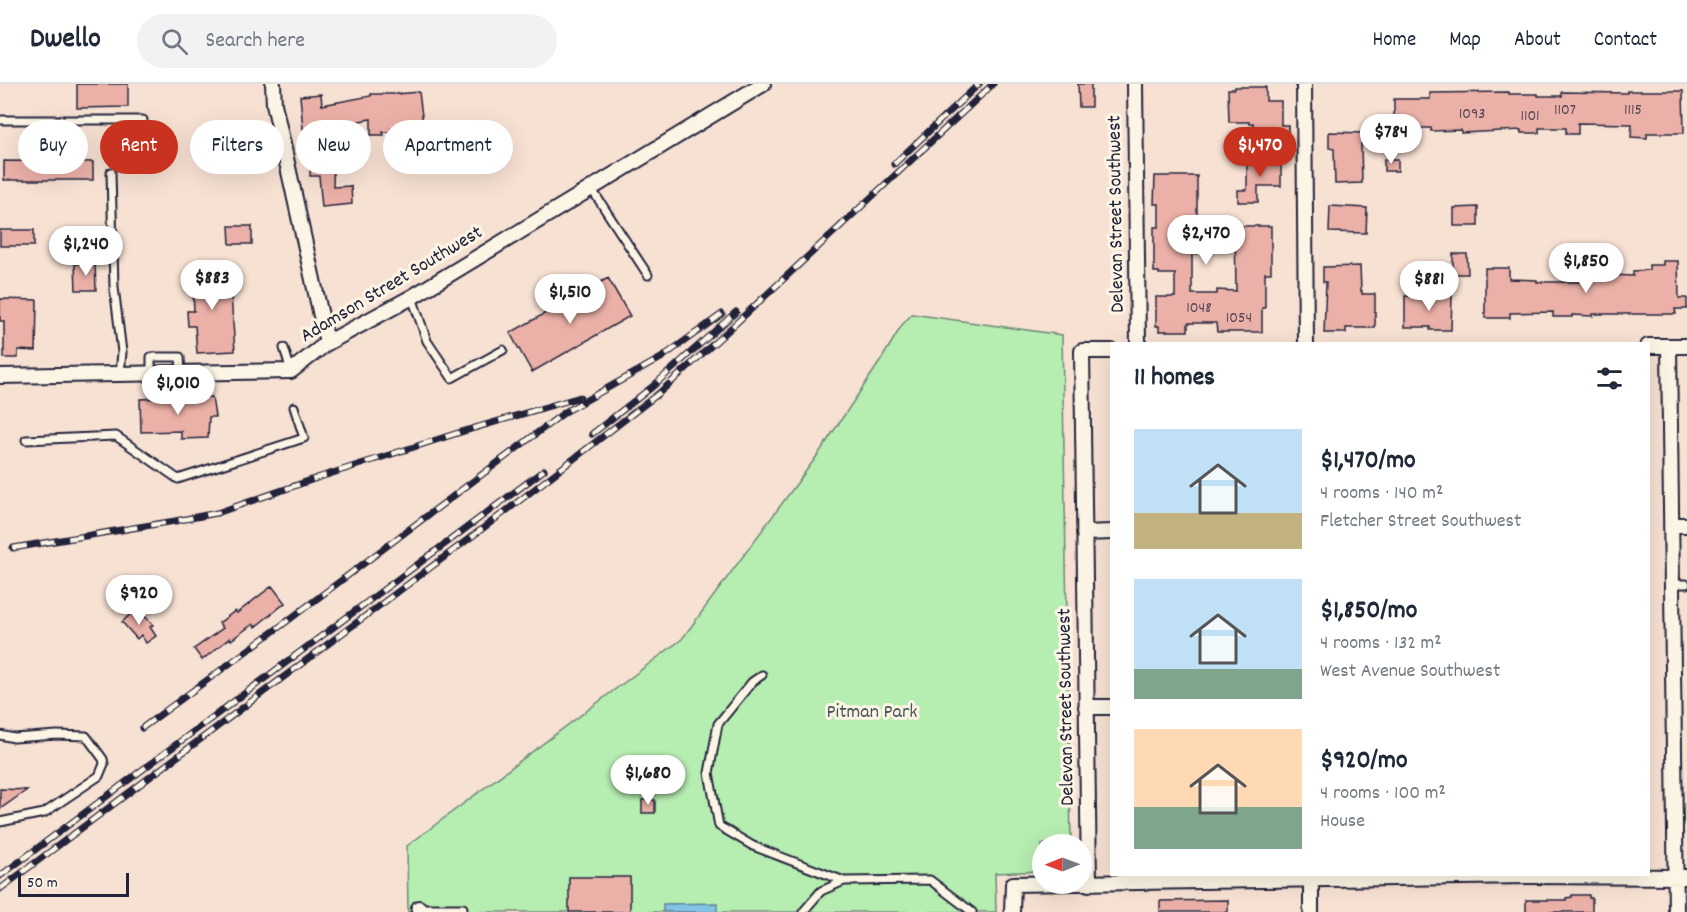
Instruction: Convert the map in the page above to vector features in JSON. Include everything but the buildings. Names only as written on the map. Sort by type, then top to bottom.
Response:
[{"type":"street","points":[[273,84],[273,104],[327,343]]},
{"type":"street","name":"Adamson Street Southwest","points":[[0,376],[291,371],[327,343],[412,297],[763,84]]},
{"type":"street","name":"Delevan Street Southwest","points":[[1135,84],[1138,342]]},
{"type":"street","points":[[1304,84],[1306,342]]},
{"type":"street","points":[[1650,345],[1687,346]]},
{"type":"street","points":[[1669,346],[1672,525],[1679,584],[1681,705],[1681,877],[1676,912]]},
{"type":"street","name":"Delevan Street Southwest","points":[[1088,834],[1082,351],[1110,351]]},
{"type":"street","points":[[1672,525],[1687,525]]},
{"type":"street","points":[[1084,533],[1110,532]]},
{"type":"street","points":[[1086,707],[1110,707]]},
{"type":"street","points":[[1092,884],[1311,877],[1681,877]]},
{"type":"street","points":[[1311,877],[1311,912]]},
{"type":"street","points":[[1012,912],[1013,884],[1032,884]]},
{"type":"lane","points":[[0,120],[100,120]]},
{"type":"lane","points":[[111,174],[114,286],[122,352],[120,374]]},
{"type":"lane","points":[[591,188],[648,275]]},
{"type":"lane","points":[[412,297],[427,341],[452,378],[503,350]]},
{"type":"lane","points":[[284,348],[291,371]]},
{"type":"lane","points":[[26,440],[116,436],[178,479],[304,438],[294,407]]},
{"type":"lane","points":[[762,675],[752,682],[718,724],[709,773],[719,826],[753,846],[844,881]]},
{"type":"lane","points":[[0,735],[14,738],[57,735],[86,736],[103,759],[104,764],[99,776],[44,813],[0,822]]},
{"type":"lane","points":[[803,912],[821,891],[844,881],[930,879],[972,912]]},
{"type":"lane","points":[[419,910],[463,908]]},
{"type":"green space","name":"Pitman Park","points":[[912,314],[1062,335],[1071,834],[1032,834],[1032,871],[995,873],[996,912],[408,912],[407,846],[682,639],[817,456],[902,325]]},
{"type":"water","points":[[717,903],[717,912],[663,912],[663,904]]},
{"type":"railway","points":[[894,164],[979,84]]},
{"type":"railway","points":[[0,889],[506,511],[658,394],[993,84]]},
{"type":"railway","points":[[592,434],[652,387],[736,312]]},
{"type":"railway","points":[[142,728],[565,412],[661,358],[722,314]]},
{"type":"railway","points":[[13,548],[217,513],[317,478],[580,397]]},
{"type":"railway","points":[[0,876],[544,470]]}]
